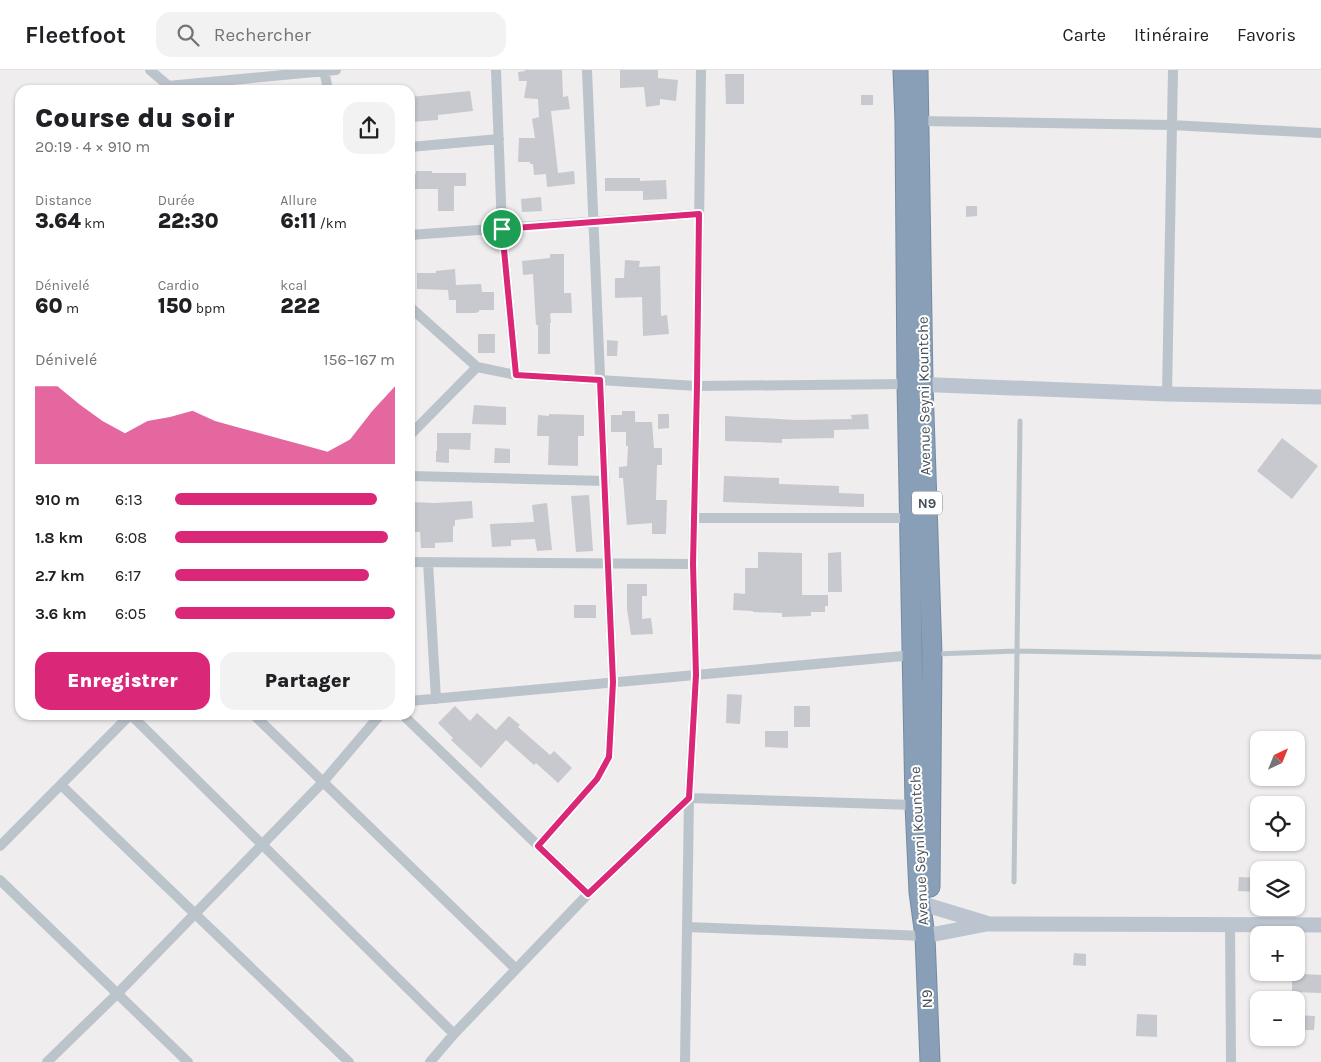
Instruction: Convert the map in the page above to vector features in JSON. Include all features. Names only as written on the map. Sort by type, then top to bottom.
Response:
[{"type":"highway","name":"Avenue Seyni Kountche","points":[[903,70],[915,384],[932,654],[924,936]]},
{"type":"highway","name":"Avenue Seyni Kountche","points":[[918,70],[915,384],[910,518],[915,805],[925,904]]},
{"type":"highway","name":"N9","points":[[924,936],[930,1062]]},
{"type":"main road","points":[[915,384],[1167,394],[1321,396]]},
{"type":"main road","points":[[925,904],[987,924]]},
{"type":"main road","points":[[924,936],[987,924],[1321,926]]},
{"type":"street","points":[[150,70],[167,85]]},
{"type":"street","points":[[197,85],[336,70]]},
{"type":"street","points":[[496,70],[502,229],[516,375]]},
{"type":"street","points":[[538,846],[597,779],[609,757],[613,682],[587,70]]},
{"type":"street","points":[[685,1062],[689,798],[696,675],[693,564],[701,70]]},
{"type":"street","points":[[1167,394],[1172,70]]},
{"type":"street","points":[[325,71],[327,85]]},
{"type":"street","points":[[919,121],[1172,125],[1321,133]]},
{"type":"street","points":[[415,147],[499,139]]},
{"type":"street","points":[[415,235],[699,214]]},
{"type":"street","points":[[415,311],[477,367],[516,375],[697,386],[915,384]]},
{"type":"street","points":[[415,430],[477,367]]},
{"type":"street","points":[[415,476],[605,481]]},
{"type":"street","points":[[694,518],[910,518]]},
{"type":"street","points":[[415,562],[693,564]]},
{"type":"street","points":[[428,562],[436,698]]},
{"type":"street","points":[[415,700],[932,654]]},
{"type":"street","points":[[0,846],[126,720]]},
{"type":"street","points":[[136,720],[454,1034]]},
{"type":"street","points":[[259,720],[516,969]]},
{"type":"street","points":[[47,1062],[118,994],[323,782],[376,720]]},
{"type":"street","points":[[409,720],[588,894]]},
{"type":"street","points":[[61,785],[349,1062]]},
{"type":"street","points":[[430,1062],[454,1034],[588,894],[689,798],[915,805]]},
{"type":"street","points":[[0,880],[188,1062]]},
{"type":"street","points":[[1230,924],[1231,1062]]},
{"type":"street","points":[[687,927],[924,936]]},
{"type":"lane","points":[[1014,882],[1020,421]]},
{"type":"lane","points":[[932,654],[1017,650],[1321,657]]},
{"type":"building","points":[[525,70],[562,70],[563,97],[568,96],[570,109],[551,111],[558,173],[574,171],[575,184],[547,187],[546,174],[534,175],[533,164],[530,164],[530,162],[518,162],[519,138],[535,138],[532,119],[539,117],[538,99],[524,98],[527,81],[519,81],[518,72]]},
{"type":"building","points":[[620,70],[658,70],[658,78],[678,80],[676,101],[660,99],[660,105],[646,107],[644,87],[620,88]]},
{"type":"building","points":[[725,74],[744,74],[744,104],[726,104]]},
{"type":"building","points":[[470,91],[473,111],[438,115],[438,120],[415,122],[415,96]]},
{"type":"building","points":[[861,95],[873,95],[873,105],[861,105]]},
{"type":"building","points":[[416,171],[466,173],[466,186],[454,186],[454,211],[438,211],[438,189],[415,189]]},
{"type":"building","points":[[605,178],[640,178],[640,181],[666,180],[667,199],[643,200],[643,191],[605,191]]},
{"type":"building","points":[[541,197],[542,211],[522,212],[521,199]]},
{"type":"building","points":[[966,206],[977,206],[977,216],[966,217]]},
{"type":"building","points":[[550,254],[564,254],[564,293],[571,293],[572,313],[550,314],[550,354],[538,354],[538,325],[536,325],[533,274],[523,275],[522,261],[550,258]]},
{"type":"building","points":[[625,260],[640,261],[639,267],[660,266],[661,316],[667,315],[669,334],[643,336],[642,297],[615,298],[615,278],[624,278]]},
{"type":"building","points":[[455,269],[456,285],[481,284],[482,292],[494,292],[494,310],[456,313],[456,300],[449,300],[448,290],[417,289],[417,273],[436,273],[436,271]]},
{"type":"building","points":[[478,334],[495,334],[495,353],[478,353]]},
{"type":"building","points":[[607,340],[618,341],[617,356],[607,356]]},
{"type":"building","points":[[474,405],[506,407],[506,425],[472,424]]},
{"type":"building","points":[[622,411],[635,411],[635,422],[652,422],[654,448],[662,448],[662,465],[657,465],[656,500],[667,500],[666,534],[652,534],[652,523],[627,525],[623,478],[619,478],[619,467],[627,466],[628,446],[626,446],[626,432],[611,432],[611,415],[622,415]]},
{"type":"building","points":[[549,414],[584,415],[584,436],[578,436],[578,466],[548,465],[549,436],[537,436],[538,415],[549,416]]},
{"type":"building","points":[[658,414],[669,414],[669,428],[658,429]]},
{"type":"building","points":[[868,414],[869,429],[834,430],[834,438],[782,439],[782,443],[725,441],[725,416],[796,420],[852,419],[851,415]]},
{"type":"building","points":[[437,433],[471,433],[470,450],[449,449],[449,463],[436,462]]},
{"type":"building","points":[[1282,438],[1318,466],[1292,499],[1257,471]]},
{"type":"building","points":[[495,448],[510,449],[510,463],[494,463]]},
{"type":"building","points":[[724,476],[779,478],[779,484],[839,486],[839,493],[864,494],[864,507],[723,502]]},
{"type":"building","points":[[589,495],[593,551],[576,552],[571,496]]},
{"type":"building","points":[[472,501],[473,518],[455,520],[453,542],[435,543],[435,548],[421,548],[420,532],[415,532],[415,502]]},
{"type":"building","points":[[547,503],[552,550],[537,551],[535,539],[511,540],[511,546],[492,547],[490,524],[534,522],[532,505]]},
{"type":"building","points":[[758,552],[802,553],[802,595],[828,595],[828,606],[825,606],[825,612],[811,612],[811,616],[782,617],[782,613],[733,610],[734,593],[745,594],[745,568],[758,568]]},
{"type":"building","points":[[841,552],[842,592],[828,592],[828,553]]},
{"type":"building","points":[[627,584],[647,584],[647,596],[642,596],[642,619],[651,618],[653,634],[631,635],[627,609]]},
{"type":"building","points":[[574,605],[596,605],[596,618],[574,618]]},
{"type":"building","points":[[727,694],[742,695],[740,724],[726,723]]},
{"type":"building","points":[[455,706],[470,721],[477,713],[496,730],[509,716],[520,725],[518,727],[550,755],[554,751],[572,768],[558,783],[506,740],[481,768],[451,740],[453,738],[438,723]]},
{"type":"building","points":[[794,706],[810,706],[810,727],[794,727]]},
{"type":"building","points":[[765,731],[788,731],[788,748],[765,747]]},
{"type":"building","points":[[1239,877],[1250,878],[1250,892],[1238,891]]},
{"type":"building","points":[[1074,953],[1086,954],[1086,966],[1073,965]]},
{"type":"building","points":[[1305,974],[1321,975],[1321,993],[1292,991],[1292,981],[1305,981]]},
{"type":"building","points":[[1137,1014],[1157,1015],[1157,1037],[1136,1036]]},
{"type":"building","points":[[1305,1015],[1315,1016],[1314,1030],[1305,1030]]},
{"type":"route","points":[[699,214],[693,564],[696,675],[689,798],[588,894],[538,846],[597,779],[609,757],[613,682],[600,380],[516,375],[502,229],[699,214]]}]
